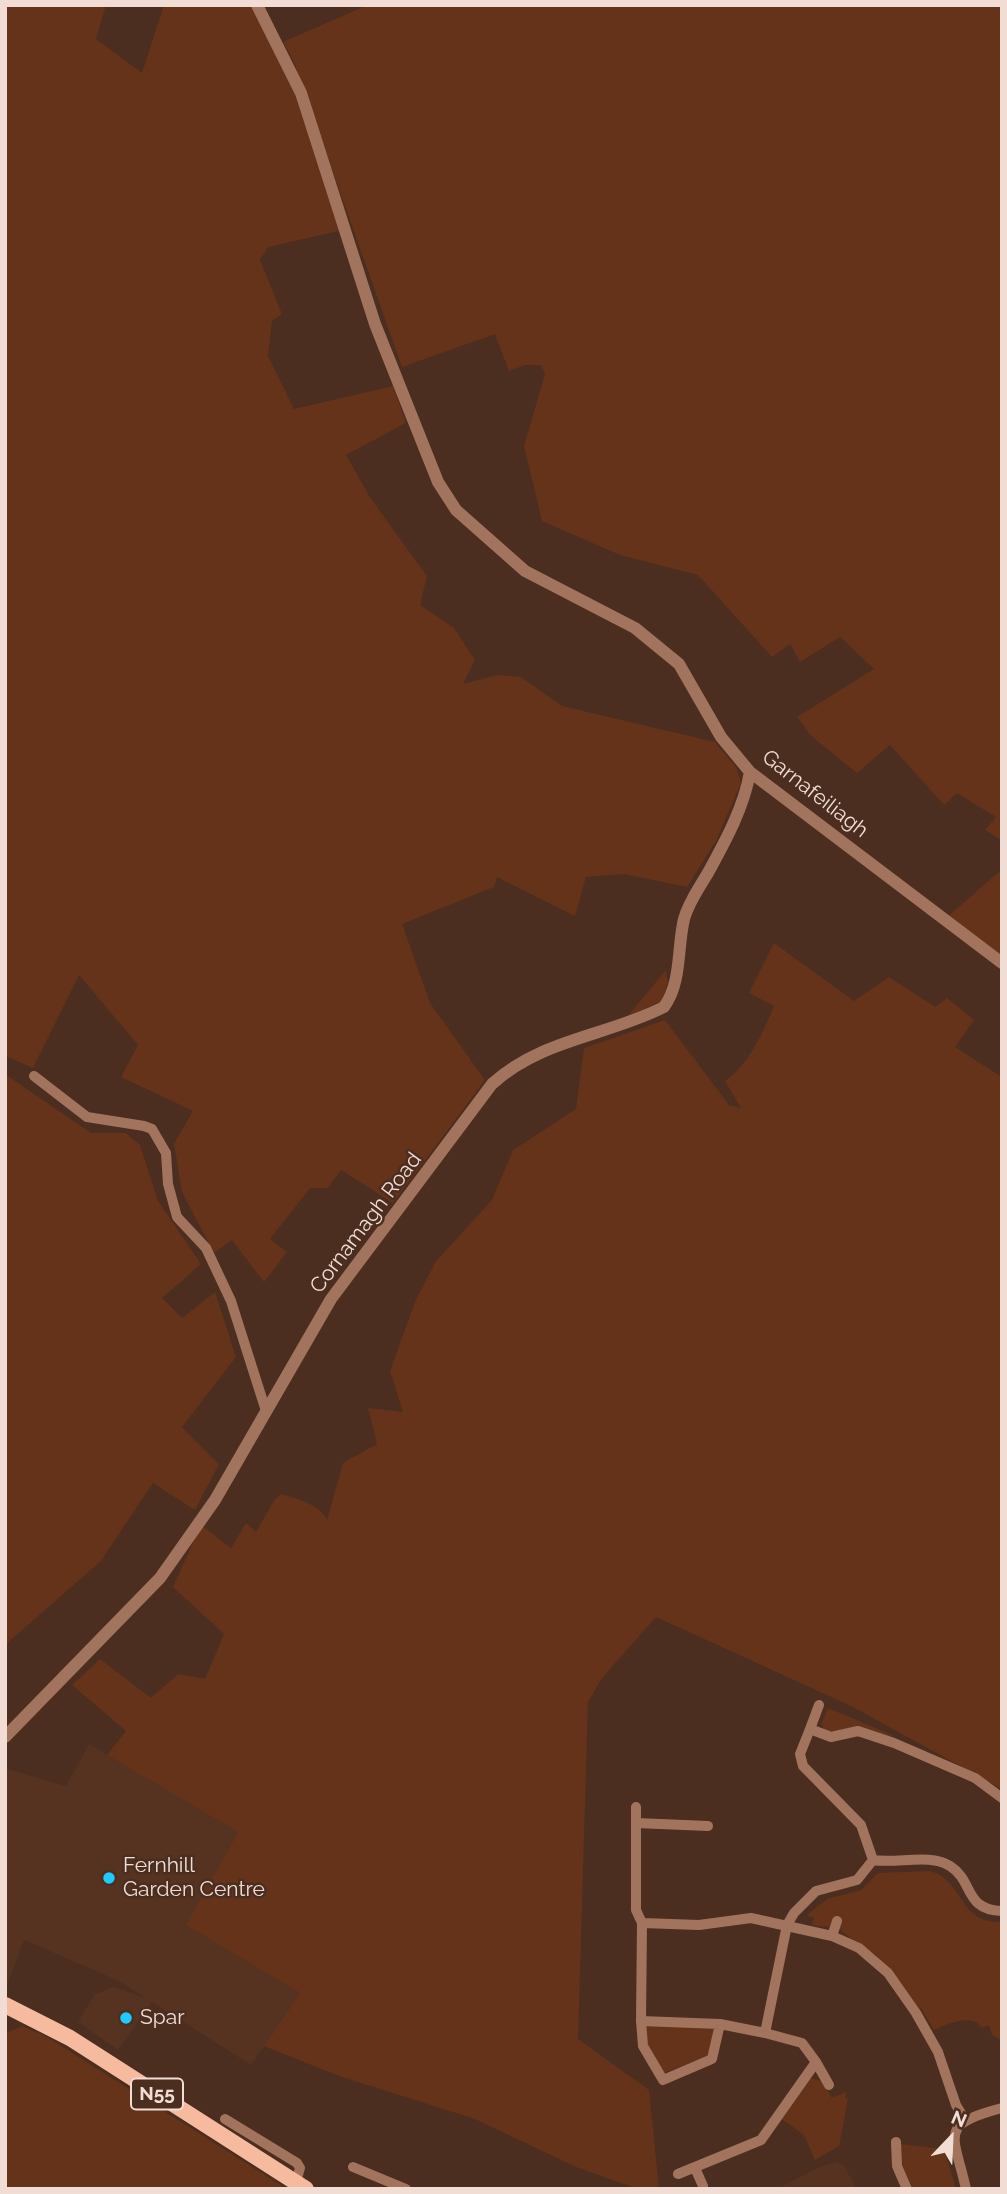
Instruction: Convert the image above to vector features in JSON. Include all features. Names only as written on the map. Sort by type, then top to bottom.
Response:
[{"type":"main road","name":"N55","points":[[5,2005],[70,2038],[301,2185]]},
{"type":"street","name":"Garnafeiliagh","points":[[257,5],[301,93],[375,324],[438,482],[457,510],[525,571],[635,628],[679,664],[721,737],[750,772],[1002,963]]},
{"type":"street","name":"Cornamagh Road","points":[[5,1737],[160,1578],[215,1500],[331,1299],[492,1084],[506,1072],[541,1052],[664,1007],[672,996],[684,920],[691,900],[720,851],[746,793],[750,772]]},
{"type":"street","points":[[34,1076],[87,1116],[152,1129],[163,1143],[174,1210],[206,1248],[231,1301],[266,1411]]},
{"type":"street","points":[[819,1705],[800,1754],[803,1766],[861,1825],[873,1860]]},
{"type":"street","points":[[810,1729],[831,1737],[859,1731],[894,1743],[975,1777],[1002,1798]]},
{"type":"street","points":[[636,1807],[636,1910],[642,1923],[640,2021],[643,2046],[660,2081],[712,2059],[720,2024]]},
{"type":"street","points":[[636,1823],[708,1826]]},
{"type":"street","points":[[873,1860],[944,1863],[957,1872],[976,1903],[985,1909],[1002,1911]]},
{"type":"street","points":[[765,2033],[787,1925],[810,1895],[857,1880],[873,1860]]},
{"type":"street","points":[[642,1923],[699,1925],[751,1918],[832,1936],[866,1954],[904,1994],[938,2052],[956,2105],[965,2120]]},
{"type":"street","points":[[832,1936],[837,1921]]},
{"type":"street","points":[[640,2021],[720,2024],[802,2043],[829,2085]]},
{"type":"street","points":[[678,2174],[761,2140],[816,2062]]},
{"type":"street","points":[[966,2189],[954,2139],[957,2126],[965,2120],[1002,2108]]},
{"type":"street","points":[[225,2119],[297,2163],[301,2185]]},
{"type":"street","points":[[895,2142],[908,2189]]},
{"type":"street","points":[[353,2167],[406,2189]]},
{"type":"street","points":[[695,2168],[703,2186]]},
{"type":"shaded area","points":[[5,5],[106,5],[96,39],[142,73],[164,5],[250,5],[289,75],[339,231],[268,247],[260,260],[282,314],[272,321],[268,356],[294,409],[393,386],[406,423],[346,455],[371,499],[427,576],[420,605],[454,628],[475,660],[463,684],[497,675],[521,677],[562,706],[715,742],[736,767],[741,783],[716,841],[687,887],[624,874],[586,877],[575,916],[497,877],[494,887],[402,924],[430,1003],[485,1080],[393,1203],[341,1170],[328,1188],[310,1188],[270,1239],[287,1252],[264,1282],[232,1240],[214,1253],[182,1192],[174,1144],[193,1111],[121,1077],[138,1045],[79,975],[33,1068],[5,1056]]},
{"type":"shaded area","points":[[1002,5],[1002,841],[985,830],[996,817],[957,793],[944,805],[890,745],[857,773],[811,736],[797,717],[874,669],[840,637],[800,662],[790,644],[772,657],[698,575],[620,555],[542,521],[524,446],[545,374],[541,365],[525,365],[509,371],[495,334],[402,367],[294,62],[283,42],[363,7]]},
{"type":"shaded area","points":[[1002,869],[1002,959],[945,919]]},
{"type":"shaded area","points":[[774,943],[854,1001],[889,977],[935,1007],[947,998],[974,1020],[955,1047],[1002,1077],[1002,1789],[851,1706],[656,1617],[602,1678],[588,1702],[578,2039],[649,2090],[659,2189],[638,2189],[576,2167],[475,2119],[339,2076],[264,2046],[300,1993],[186,1925],[238,1832],[107,1755],[126,1731],[72,1685],[100,1659],[151,1698],[178,1674],[205,1679],[224,1634],[173,1587],[201,1525],[231,1548],[246,1523],[256,1532],[275,1499],[281,1494],[314,1506],[327,1520],[343,1463],[377,1444],[368,1408],[403,1412],[390,1371],[415,1302],[436,1261],[492,1200],[513,1150],[576,1109],[584,1048],[665,1020],[729,1105],[741,1108],[725,1081],[748,1057],[774,1006],[749,993]]},
{"type":"shaded area","points":[[666,970],[668,983],[662,1001],[627,1017]]},
{"type":"shaded area","points":[[5,1074],[91,1133],[126,1133],[140,1145],[158,1201],[201,1264],[162,1298],[182,1318],[215,1292],[236,1357],[182,1427],[219,1464],[195,1510],[153,1483],[101,1561],[5,1645]]},
{"type":"shaded area","points":[[828,1708],[894,1736],[825,1731],[821,1724]]},
{"type":"shaded area","name":"Fernhill Garden Centre","points":[[89,1744],[238,1832],[187,1924],[300,1993],[251,2065],[152,2002],[118,2050],[78,2022],[95,1994],[114,1987],[147,1999],[119,1981],[24,1940],[5,1990],[5,1768],[66,1786]]},
{"type":"shaded area","points":[[930,1871],[950,1883],[976,1916],[987,1921],[1002,1922],[1002,2041],[992,2035],[989,2025],[982,2028],[978,2023],[967,2020],[953,2022],[934,2030],[921,2008],[919,2009],[895,1975],[878,1957],[848,1936],[833,1919],[829,1927],[812,1925],[814,1918],[807,1915],[827,1899],[861,1890],[878,1873]]},
{"type":"shaded area","points":[[647,2025],[714,2028],[710,2055],[664,2073],[645,2042]]},
{"type":"shaded area","points":[[22,2026],[47,2037],[287,2189],[5,2189],[5,2034]]},
{"type":"shaded area","points":[[811,2078],[822,2081],[832,2098],[846,2092],[845,2098],[848,2099],[839,2146],[815,2160],[804,2135],[782,2119]]},
{"type":"shaded area","points":[[899,2144],[944,2149],[956,2189],[913,2189],[898,2155]]},
{"type":"shaded area","points":[[837,2162],[844,2166],[857,2189],[777,2189],[819,2167]]},
{"type":"place","name":"Fernhill Garden Centre","points":[[109,1878]]},
{"type":"place","name":"Spar","points":[[126,2018]]}]
